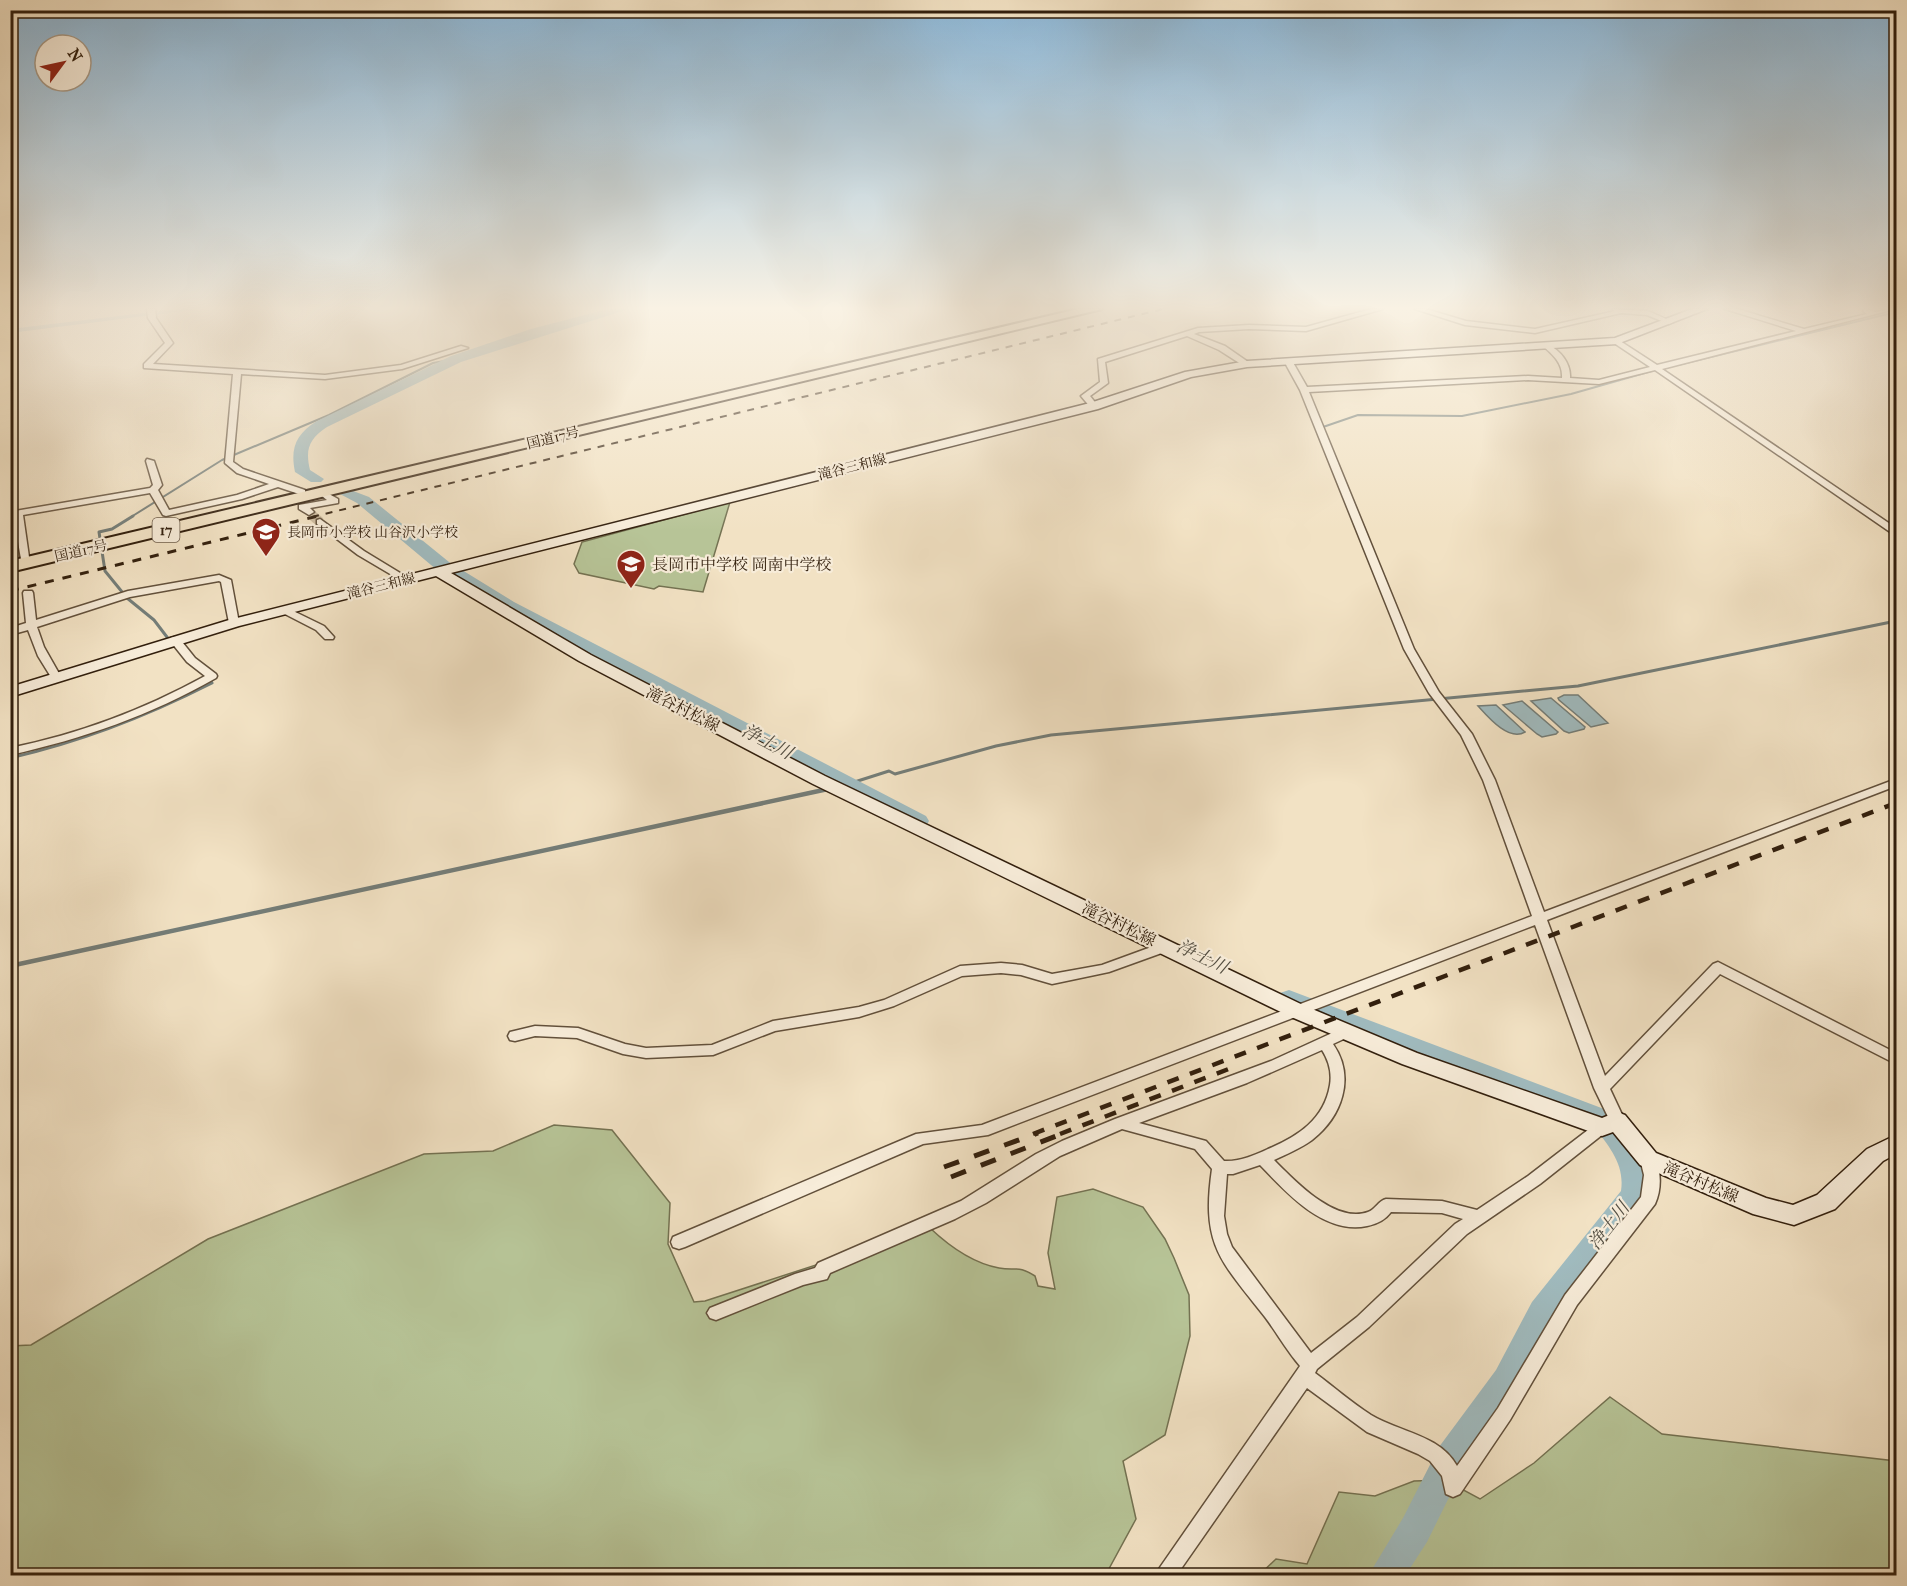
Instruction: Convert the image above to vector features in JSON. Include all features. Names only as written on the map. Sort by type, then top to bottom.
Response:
[{"type":"highway","name":"国道17号","points":[[15,562],[167,518],[302,492],[761,383]]},
{"type":"highway","name":"国道17号","points":[[15,562],[322,493],[785,383]]},
{"type":"main road","name":"滝谷三和線","points":[[10,692],[234,623],[1094,406],[1162,383]]},
{"type":"main road","name":"滝谷村松線","points":[[439,572],[585,658],[836,788],[1297,1011],[1334,1038],[1609,1124],[1648,1159],[1762,1207],[1794,1215],[1826,1202],[1875,1155],[1896,1144]]},
{"type":"street","points":[[236,383],[228,457],[231,466],[302,492]]},
{"type":"street","points":[[1094,406],[1085,396],[1104,383]]},
{"type":"street","points":[[1164,1575],[1308,1370],[1363,1322],[1461,1229],[1534,1180],[1609,1124],[1602,1088],[1482,763],[1466,734],[1422,674],[1409,649],[1300,383]]},
{"type":"street","points":[[1304,390],[1394,383]]},
{"type":"street","points":[[1678,383],[1896,532]]},
{"type":"street","points":[[150,461],[158,485],[157,497],[167,518],[280,483]]},
{"type":"street","points":[[309,512],[302,507],[336,501],[322,493]]},
{"type":"street","points":[[15,562],[18,513],[157,497]]},
{"type":"street","points":[[320,522],[362,553],[405,579]]},
{"type":"street","points":[[10,632],[30,628],[128,594],[219,578],[226,580],[229,587],[234,623]]},
{"type":"street","points":[[28,593],[30,628],[40,653],[56,677]]},
{"type":"street","points":[[285,610],[320,628],[329,637]]},
{"type":"street","points":[[10,752],[89,732],[141,712],[212,676],[190,660],[175,640]]},
{"type":"street","points":[[679,1242],[921,1138],[983,1131],[1896,782]]},
{"type":"street","points":[[515,1036],[535,1031],[578,1033],[623,1049],[646,1053],[713,1050],[773,1026],[859,1012],[889,1003],[960,971],[1001,968],[1022,970],[1052,979],[1104,969],[1165,946]]},
{"type":"street","points":[[1602,1088],[1718,967],[1896,1059]]},
{"type":"street","points":[[716,1313],[801,1279],[821,1274],[824,1268],[967,1206],[1033,1162],[1120,1123],[1223,1085],[1334,1038],[1338,1078],[1336,1096],[1324,1119],[1306,1136],[1263,1158],[1233,1168],[1220,1167],[1200,1145],[1120,1123]]},
{"type":"street","points":[[1263,1158],[1308,1200],[1345,1220],[1361,1222],[1382,1213],[1386,1205],[1442,1207],[1481,1217]]},
{"type":"street","points":[[1220,1167],[1214,1202],[1219,1238],[1237,1272],[1308,1370],[1375,1426],[1436,1454],[1450,1470],[1454,1478],[1453,1488],[1504,1414],[1571,1300],[1648,1199],[1652,1175],[1648,1159]]},
{"type":"green space","points":[[730,502],[703,592],[659,586],[654,589],[579,573],[574,564],[582,542]]},
{"type":"green space","points":[[554,1125],[612,1130],[670,1203],[668,1244],[694,1302],[705,1301],[930,1228],[970,1258],[989,1266],[1025,1271],[1035,1276],[1038,1286],[1055,1289],[1048,1253],[1057,1197],[1093,1189],[1143,1207],[1165,1239],[1189,1295],[1190,1336],[1165,1435],[1123,1461],[1136,1519],[1105,1576],[11,1575],[10,1346],[31,1345],[208,1239],[424,1154],[493,1151]]},
{"type":"green space","points":[[1610,1397],[1662,1434],[1896,1461],[1896,1575],[1258,1576],[1276,1559],[1307,1564],[1339,1492],[1375,1496],[1414,1481],[1445,1480],[1480,1499],[1534,1463]]},
{"type":"water","points":[[1564,695],[1578,695],[1608,723],[1591,727],[1559,700],[1558,698]]},
{"type":"water","points":[[1551,698],[1585,727],[1584,729],[1569,733],[1564,731],[1531,701]]},
{"type":"water","points":[[1522,701],[1558,732],[1542,737],[1503,705]]},
{"type":"water","points":[[1496,705],[1525,732],[1512,734],[1506,731],[1493,722],[1478,706]]},
{"type":"waterway","points":[[131,517],[222,460],[329,415],[393,383]]},
{"type":"waterway","name":"浄土川","points":[[316,479],[303,472],[300,456],[301,444],[308,434],[322,424],[406,383]]},
{"type":"waterway","points":[[1323,427],[1358,415],[1462,416],[1571,394],[1610,383]]},
{"type":"waterway","name":"浄土川","points":[[348,494],[363,500],[443,566],[508,606],[918,821]]},
{"type":"waterway","points":[[133,516],[112,529],[99,532],[105,571],[127,598],[154,620],[170,641]]},
{"type":"waterway","points":[[842,786],[889,771],[895,774],[996,746],[1051,735],[1578,686],[1896,621]]},
{"type":"waterway","points":[[10,758],[88,736],[138,717],[212,683],[209,679]]},
{"type":"waterway","name":"浄土川","points":[[841,786],[846,784]]},
{"type":"waterway","points":[[10,966],[828,789]]},
{"type":"waterway","name":"浄土川","points":[[1289,999],[1361,1029],[1603,1119],[1629,1154],[1637,1176],[1635,1194],[1543,1311],[1507,1380],[1451,1458],[1415,1530],[1385,1576]]},
{"type":"tunnel","points":[[309,512],[315,517]]},
{"type":"tunnel","points":[[313,516],[320,522]]},
{"type":"railway","points":[[312,517],[860,383]]},
{"type":"railway","points":[[10,591],[318,516]]},
{"type":"railway","points":[[1033,1134],[1896,803]]},
{"type":"railway","points":[[1060,1134],[1239,1065]]},
{"type":"railway","points":[[944,1167],[1038,1133]]},
{"type":"railway","points":[[951,1177],[1064,1133]]},
{"type":"place","name":"長岡市小学校 山谷沢小学校","points":[[266,558]]},
{"type":"place","name":"長岡市中学校 岡南中学校","points":[[631,590]]}]
